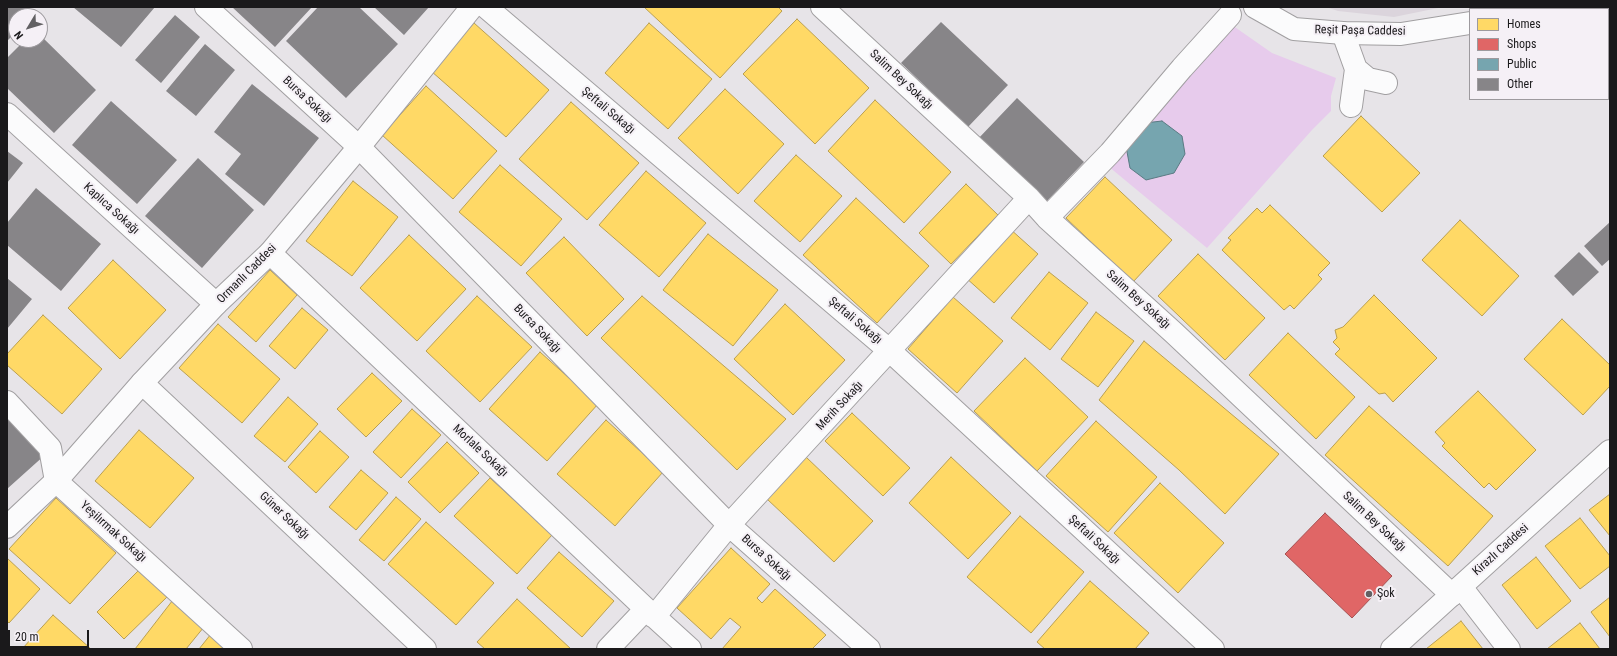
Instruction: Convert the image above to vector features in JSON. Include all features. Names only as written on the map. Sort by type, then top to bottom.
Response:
[{"type":"street","name":"Bursa Sokağı","points":[[206,7],[359,147],[729,525],[869,649]]},
{"type":"street","name":"Ormanlı Caddesi","points":[[7,527],[56,481],[142,383],[216,304],[270,253],[359,147],[472,7]]},
{"type":"street","name":"Şeftali Sokağı","points":[[486,7],[890,351],[1213,649]]},
{"type":"street","name":"Salim Bey Sokağı","points":[[822,7],[1029,198],[1047,218],[1456,591],[1509,649]]},
{"type":"street","name":"Reşit Paşa Caddesi","points":[[1255,7],[1294,29],[1343,33],[1400,34],[1469,23]]},
{"type":"street","points":[[1047,218],[1110,153],[1182,68],[1230,15]]},
{"type":"street","points":[[1343,33],[1356,69],[1352,106]]},
{"type":"street","points":[[1356,69],[1368,79],[1386,83]]},
{"type":"street","name":"Kaplıca Sokağı","points":[[7,114],[216,304]]},
{"type":"street","name":"Merih Sokağı","points":[[608,649],[650,613],[1029,198]]},
{"type":"street","name":"Morlale Sokağı","points":[[270,253],[650,613],[690,649]]},
{"type":"street","name":"Güner Sokağı","points":[[142,383],[425,649]]},
{"type":"street","points":[[7,402],[50,448],[56,481]]},
{"type":"street","name":"Kirazlı Caddesi","points":[[1392,649],[1610,451]]},
{"type":"street","name":"Yeşilırmak Sokağı","points":[[56,481],[240,649]]},
{"type":"shaded area","points":[[1326,7],[1443,7],[1394,17],[1338,11]]},
{"type":"shaded area","points":[[1229,23],[1272,53],[1336,78],[1331,96],[1331,111],[1312,130],[1207,248],[1108,166]]},
{"type":"building: Homes","points":[[644,7],[778,7],[782,11],[720,78]]},
{"type":"building: Homes","points":[[797,19],[869,88],[815,144],[743,74]]},
{"type":"building: Homes","points":[[474,23],[549,90],[506,137],[431,71]]},
{"type":"building: Homes","points":[[649,23],[712,79],[668,129],[605,73]]},
{"type":"building: Homes","points":[[426,86],[497,151],[453,199],[382,135]]},
{"type":"building: Homes","points":[[725,89],[784,144],[738,194],[678,138]]},
{"type":"building: Homes","points":[[875,100],[951,172],[904,223],[828,151]]},
{"type":"building: Homes","points":[[571,102],[639,163],[587,220],[519,159]]},
{"type":"building: Homes","points":[[1361,116],[1420,173],[1382,212],[1323,156]]},
{"type":"building: Homes","points":[[796,155],[842,196],[800,242],[754,201]]},
{"type":"building: Homes","points":[[500,165],[562,219],[521,266],[459,212]]},
{"type":"building: Homes","points":[[646,171],[706,223],[659,277],[599,225]]},
{"type":"building: Homes","points":[[1105,177],[1172,240],[1133,282],[1066,218]]},
{"type":"building: Homes","points":[[353,181],[398,217],[352,276],[306,241]]},
{"type":"building: Homes","points":[[966,184],[998,215],[951,264],[919,233]]},
{"type":"building: Homes","points":[[856,198],[929,266],[877,323],[803,255]]},
{"type":"building: Homes","points":[[1270,205],[1330,263],[1318,275],[1322,279],[1294,309],[1290,305],[1284,310],[1222,250],[1231,240],[1228,238],[1257,208],[1262,213]]},
{"type":"building: Homes","points":[[1460,220],[1519,276],[1482,316],[1422,260]]},
{"type":"building: Homes","points":[[1009,228],[1038,254],[994,303],[965,277]]},
{"type":"building: Homes","points":[[708,234],[778,290],[733,346],[663,290]]},
{"type":"building: Homes","points":[[409,235],[466,289],[417,341],[360,288]]},
{"type":"building: Homes","points":[[564,237],[624,299],[587,336],[526,273]]},
{"type":"building: Homes","points":[[1198,254],[1265,318],[1225,360],[1158,296]]},
{"type":"building: Homes","points":[[113,260],[166,310],[120,359],[68,308]]},
{"type":"building: Homes","points":[[270,270],[297,295],[256,342],[228,317]]},
{"type":"building: Homes","points":[[1049,272],[1088,303],[1050,350],[1011,318]]},
{"type":"building: Homes","points":[[1374,295],[1437,358],[1393,402],[1385,393],[1379,394],[1335,354],[1340,349],[1333,342],[1337,338],[1335,330],[1343,327]]},
{"type":"building: Homes","points":[[477,296],[532,347],[480,402],[426,351]]},
{"type":"building: Homes","points":[[642,296],[786,419],[737,470],[601,338]]},
{"type":"building: Homes","points":[[953,297],[1003,341],[957,393],[908,349]]},
{"type":"building: Homes","points":[[785,304],[845,360],[793,415],[734,359]]},
{"type":"building: Homes","points":[[302,308],[328,330],[295,369],[269,346]]},
{"type":"building: Homes","points":[[1096,312],[1134,341],[1098,387],[1061,359]]},
{"type":"building: Homes","points":[[43,315],[102,369],[62,414],[7,365],[7,354]]},
{"type":"building: Homes","points":[[1562,319],[1610,365],[1610,386],[1583,415],[1524,359]]},
{"type":"building: Homes","points":[[218,324],[280,379],[242,423],[179,368]]},
{"type":"building: Homes","points":[[1288,333],[1355,397],[1316,439],[1249,375]]},
{"type":"building: Homes","points":[[1144,341],[1279,454],[1225,514],[1179,470],[1099,400]]},
{"type":"building: Homes","points":[[540,352],[598,404],[547,461],[489,409]]},
{"type":"building: Homes","points":[[1025,358],[1088,417],[1037,471],[974,411]]},
{"type":"building: Homes","points":[[372,373],[402,401],[366,437],[337,409]]},
{"type":"building: Homes","points":[[1478,391],[1536,450],[1496,490],[1489,483],[1484,488],[1442,446],[1445,443],[1435,432]]},
{"type":"building: Homes","points":[[288,397],[318,424],[285,462],[254,436]]},
{"type":"building: Homes","points":[[1369,406],[1493,516],[1448,566],[1325,455]]},
{"type":"building: Homes","points":[[412,409],[441,435],[401,478],[373,452]]},
{"type":"building: Homes","points":[[852,413],[910,468],[883,496],[825,441]]},
{"type":"building: Homes","points":[[606,420],[663,472],[615,526],[557,474]]},
{"type":"building: Homes","points":[[1096,421],[1157,477],[1108,532],[1046,476]]},
{"type":"building: Homes","points":[[139,430],[194,478],[150,528],[95,481]]},
{"type":"building: Homes","points":[[320,431],[349,457],[316,493],[288,467]]},
{"type":"building: Homes","points":[[447,442],[479,473],[440,513],[408,482]]},
{"type":"building: Homes","points":[[806,457],[873,521],[834,562],[767,499]]},
{"type":"building: Homes","points":[[951,457],[1011,513],[968,559],[909,503]]},
{"type":"building: Homes","points":[[361,470],[388,493],[356,530],[329,507]]},
{"type":"building: Homes","points":[[490,478],[552,535],[517,574],[454,516]]},
{"type":"building: Homes","points":[[1160,483],[1224,543],[1178,593],[1114,533]]},
{"type":"building: Homes","points":[[1610,494],[1610,536],[1589,510]]},
{"type":"building: Homes","points":[[396,497],[421,519],[384,561],[359,540]]},
{"type":"building: Homes","points":[[56,498],[116,553],[70,604],[9,549]]},
{"type":"building: Homes","points":[[1020,516],[1084,572],[1031,633],[967,577]]},
{"type":"building: Homes","points":[[1580,518],[1610,556],[1610,566],[1580,589],[1545,546]]},
{"type":"building: Homes","points":[[426,522],[494,583],[456,625],[388,564]]},
{"type":"building: Homes","points":[[731,548],[770,584],[757,598],[762,603],[775,589],[826,635],[812,649],[722,649],[741,627],[730,618],[711,639],[677,608]]},
{"type":"building: Homes","points":[[559,552],[614,601],[582,637],[527,588]]},
{"type":"building: Homes","points":[[1536,557],[1571,601],[1537,629],[1502,585]]},
{"type":"building: Homes","points":[[7,558],[40,589],[9,623],[7,621]]},
{"type":"building: Homes","points":[[141,568],[168,596],[124,639],[97,612]]},
{"type":"building: Homes","points":[[1090,581],[1149,633],[1135,649],[1045,649],[1037,642]]},
{"type":"building: Homes","points":[[176,596],[208,622],[186,649],[135,649]]},
{"type":"building: Homes","points":[[1610,597],[1610,637],[1591,612]]},
{"type":"building: Homes","points":[[517,599],[571,649],[485,649],[477,642]]},
{"type":"building: Homes","points":[[53,615],[91,649],[22,649]]},
{"type":"building: Homes","points":[[1461,621],[1483,649],[1426,649]]},
{"type":"building: Homes","points":[[1580,623],[1600,649],[1547,649]]},
{"type":"building: Homes","points":[[211,634],[229,649],[199,649]]},
{"type":"building: Shops","points":[[1325,513],[1392,576],[1352,618],[1285,554]]},
{"type":"building: Public","points":[[1162,121],[1182,136],[1185,154],[1174,173],[1146,180],[1130,168],[1125,141],[1136,124]]},
{"type":"building: Other","points":[[7,7],[28,7],[29,8],[8,8],[7,41]]},
{"type":"building: Other","points":[[73,7],[155,7],[121,47]]},
{"type":"building: Other","points":[[232,7],[312,7],[275,47]]},
{"type":"building: Other","points":[[318,7],[359,7],[398,44],[346,98],[286,41]]},
{"type":"building: Other","points":[[374,7],[429,7],[404,35]]},
{"type":"building: Other","points":[[175,15],[200,37],[161,83],[135,60]]},
{"type":"building: Other","points":[[941,22],[1008,85],[968,127],[901,63]]},
{"type":"building: Other","points":[[48,43],[96,90],[54,133],[7,88],[7,58],[17,48],[48,48]]},
{"type":"building: Other","points":[[205,44],[235,70],[196,116],[166,91]]},
{"type":"building: Other","points":[[252,84],[319,138],[264,206],[225,174],[241,154],[214,132]]},
{"type":"building: Other","points":[[1017,98],[1084,162],[1045,203],[977,140]]},
{"type":"building: Other","points":[[111,101],[177,160],[137,204],[72,145]]},
{"type":"building: Other","points":[[7,151],[23,163],[7,183]]},
{"type":"building: Other","points":[[198,158],[254,210],[202,268],[145,216]]},
{"type":"building: Other","points":[[36,188],[101,244],[61,291],[7,245],[7,223]]},
{"type":"building: Other","points":[[1610,222],[1610,259],[1602,266],[1584,246]]},
{"type":"building: Other","points":[[1579,252],[1599,272],[1573,296],[1554,276]]},
{"type":"building: Other","points":[[7,278],[32,299],[7,329]]},
{"type":"building: Other","points":[[7,411],[46,454],[7,489]]},
{"type":"place","name":"Şok","points":[[1369,594]]}]
